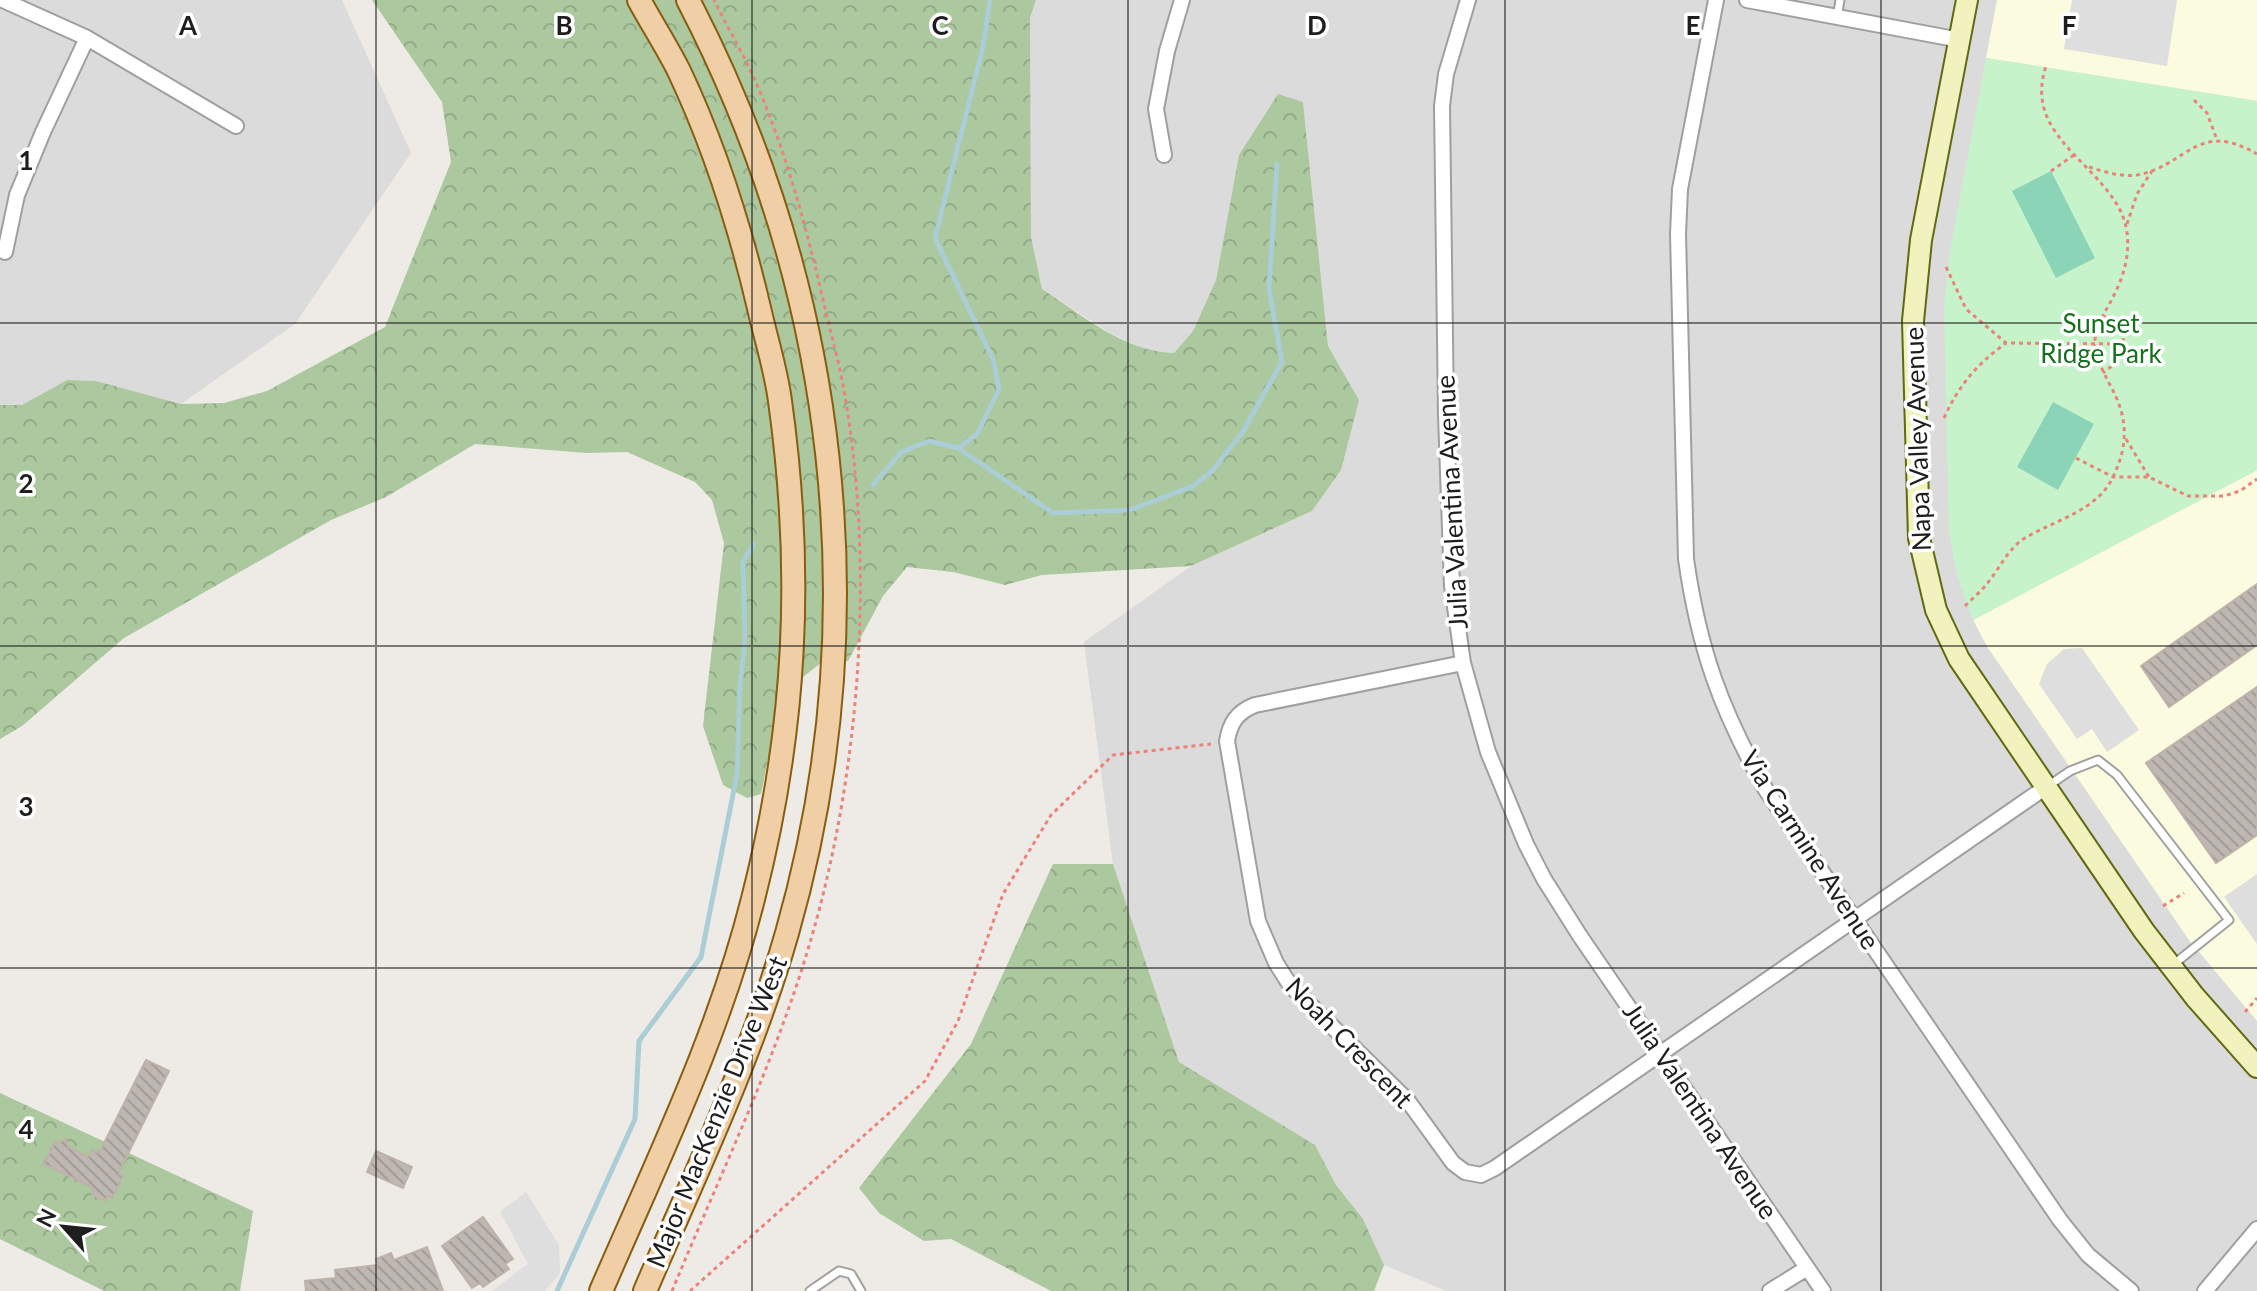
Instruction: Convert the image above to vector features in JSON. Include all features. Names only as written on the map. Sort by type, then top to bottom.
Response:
[{"type":"main road","name":"Major MacKenzie Drive West","points":[[601,1291],[706,1045],[740,945],[770,825],[785,737],[794,647],[792,504],[780,397],[745,248],[716,158],[684,82],[639,0]]},
{"type":"main road","name":"Major MacKenzie Drive West","points":[[645,1291],[755,1028],[787,933],[820,784],[835,631],[834,509],[826,432],[808,335],[784,237],[742,114],[688,0]]},
{"type":"street","points":[[3,0],[87,38],[236,126]]},
{"type":"street","points":[[1164,155],[1156,109],[1167,51],[1182,0]]},
{"type":"street","name":"Julia Valentina Avenue","points":[[1468,0],[1449,62],[1442,106],[1449,533],[1452,586],[1463,663],[1488,752],[1544,879],[1823,1291]]},
{"type":"street","name":"Via Carmine Avenue","points":[[1716,0],[1680,189],[1678,234],[1683,503],[1690,590],[1718,696],[1738,741],[1766,790],[2060,1220],[2088,1255],[2131,1291]]},
{"type":"street","points":[[1747,0],[1960,40]]},
{"type":"street","name":"Napa Valley Avenue","points":[[1967,0],[1921,240],[1914,293],[1919,538],[1929,589],[1946,636],[1976,686],[2170,966],[2257,1067]]},
{"type":"street","points":[[5,252],[17,195],[87,38]]},
{"type":"street","name":"Noah Crescent","points":[[1463,663],[1255,705],[1244,709],[1229,727],[1227,741],[1258,921],[1276,963],[1290,985],[1408,1101],[1453,1163],[1465,1172],[1481,1175],[1495,1168],[1661,1055]]},
{"type":"street","points":[[1661,1055],[2046,787]]},
{"type":"street","points":[[2205,1291],[2257,1229]]},
{"type":"street","points":[[1770,1291],[1807,1268]]},
{"type":"lane","points":[[1837,18],[1840,0]]},
{"type":"lane","points":[[2046,787],[2070,771],[2098,760],[2117,775],[2229,920],[2170,966]]},
{"type":"lane","points":[[810,1291],[839,1271],[851,1274],[861,1291]]},
{"type":"path","points":[[2046,66],[2040,94],[2050,127],[2109,191],[2122,213],[2126,228],[2129,248],[2125,269],[2115,295],[2102,315],[2095,343],[2103,373],[2119,403],[2126,439],[2149,477]]},
{"type":"path","points":[[2194,100],[2207,113],[2217,140]]},
{"type":"path","points":[[2089,167],[2120,175],[2135,175],[2152,171],[2193,148],[2217,140],[2234,143],[2257,154]]},
{"type":"path","points":[[2051,171],[2076,154]]},
{"type":"path","points":[[2126,228],[2137,194],[2152,171]]},
{"type":"path","points":[[1946,267],[1966,309],[2006,343]]},
{"type":"path","points":[[2102,315],[2117,325],[2124,344],[2119,358],[2103,373]]},
{"type":"path","points":[[1944,418],[1966,377],[1981,361],[2006,343],[2124,344]]},
{"type":"path","points":[[1965,606],[1986,585],[2021,540],[2095,500],[2113,477],[2126,439]]},
{"type":"path","points":[[2076,458],[2113,477],[2149,477],[2188,496],[2211,497],[2240,491],[2257,479]]},
{"type":"path","points":[[690,1291],[925,1081],[958,1021],[1003,894],[1051,815],[1113,755],[1213,744]]},
{"type":"path","points":[[2163,906],[2184,893]]},
{"type":"path","points":[[2245,1012],[2257,998]]},
{"type":"shaded area","points":[[0,0],[342,0],[411,153],[295,324],[181,404],[96,381],[67,380],[22,405],[0,405]]},
{"type":"shaded area","points":[[1036,0],[2257,0],[2257,1291],[1446,1291],[1384,1265],[1363,1219],[1336,1185],[1315,1145],[1179,1062],[1113,864],[1084,642],[1191,566],[1312,511],[1359,400],[1328,346],[1303,102],[1239,155],[1216,280],[1193,331],[1174,353],[1153,353],[1110,333],[1042,289],[1031,237],[1030,17]]},
{"type":"shaded area","points":[[1997,0],[2257,0],[2257,101],[1986,58]]},
{"type":"shaded area","points":[[2072,0],[2177,0],[2167,66],[2064,49]]},
{"type":"shaded area","points":[[2257,470],[2257,1021],[2189,940],[1988,648],[1973,620]]},
{"type":"shaded area","points":[[2082,648],[2139,730],[2107,752],[2092,729],[2077,739],[2039,684],[2047,664],[2064,649]]},
{"type":"shaded area","points":[[2257,874],[2257,944],[2224,897]]},
{"type":"shaded area","points":[[526,1192],[559,1245],[560,1273],[545,1291],[492,1291],[528,1264],[500,1212]]},
{"type":"green space","points":[[372,0],[1036,0],[1030,18],[1031,237],[1042,289],[1121,339],[1156,351],[1174,353],[1193,331],[1216,280],[1239,155],[1278,94],[1303,102],[1328,346],[1359,400],[1341,470],[1312,511],[1191,566],[1042,575],[1005,585],[953,572],[907,567],[883,596],[848,661],[822,662],[798,681],[775,724],[761,794],[747,798],[723,785],[703,726],[724,543],[712,500],[695,482],[627,452],[587,453],[475,444],[386,497],[331,520],[124,638],[22,726],[0,739],[0,405],[22,405],[67,380],[96,381],[181,404],[224,403],[267,391],[385,327],[451,162],[442,102]]},
{"type":"green space","name":"Sunset Ridge Park","points":[[1986,58],[2257,101],[2257,470],[1973,620],[1956,572],[1949,532],[1944,306],[1950,251]]},
{"type":"green space","points":[[2051,171],[2095,258],[2056,278],[2012,191]]},
{"type":"green space","points":[[2053,402],[2094,424],[2058,490],[2017,467]]},
{"type":"green space","points":[[1053,864],[1113,864],[1179,1062],[1315,1145],[1336,1185],[1363,1219],[1384,1265],[1374,1291],[1051,1291],[951,1239],[924,1241],[879,1213],[859,1188],[971,1044]]},
{"type":"green space","points":[[0,1093],[253,1211],[240,1291],[104,1291],[0,1239]]},
{"type":"building","points":[[2257,584],[2257,645],[2169,707],[2141,666]]},
{"type":"building","points":[[2257,687],[2257,835],[2216,863],[2146,763]]},
{"type":"building","points":[[146,1060],[169,1071],[122,1166],[119,1174],[123,1176],[112,1198],[107,1196],[105,1201],[92,1195],[94,1188],[44,1164],[55,1141],[58,1143],[66,1138],[68,1147],[88,1157],[92,1150],[99,1153]]},
{"type":"building","points":[[376,1151],[412,1167],[403,1188],[367,1172]]},
{"type":"building","points":[[483,1217],[513,1259],[505,1264],[509,1269],[483,1287],[480,1283],[472,1288],[442,1246]]},
{"type":"building","points":[[427,1247],[443,1291],[306,1291],[305,1281],[336,1278],[335,1270],[378,1265],[376,1259],[391,1253],[394,1260]]},
{"type":"waterway","points":[[958,448],[977,434],[999,389],[993,359],[935,238],[983,47],[990,0]]},
{"type":"waterway","points":[[873,485],[901,452],[929,441],[958,448],[1053,513],[1130,510],[1193,486],[1212,471],[1242,433],[1282,362],[1269,288],[1277,164]]},
{"type":"waterway","points":[[557,1291],[635,1119],[639,1041],[701,957],[737,774],[740,684],[745,641],[743,562],[754,544]]}]
